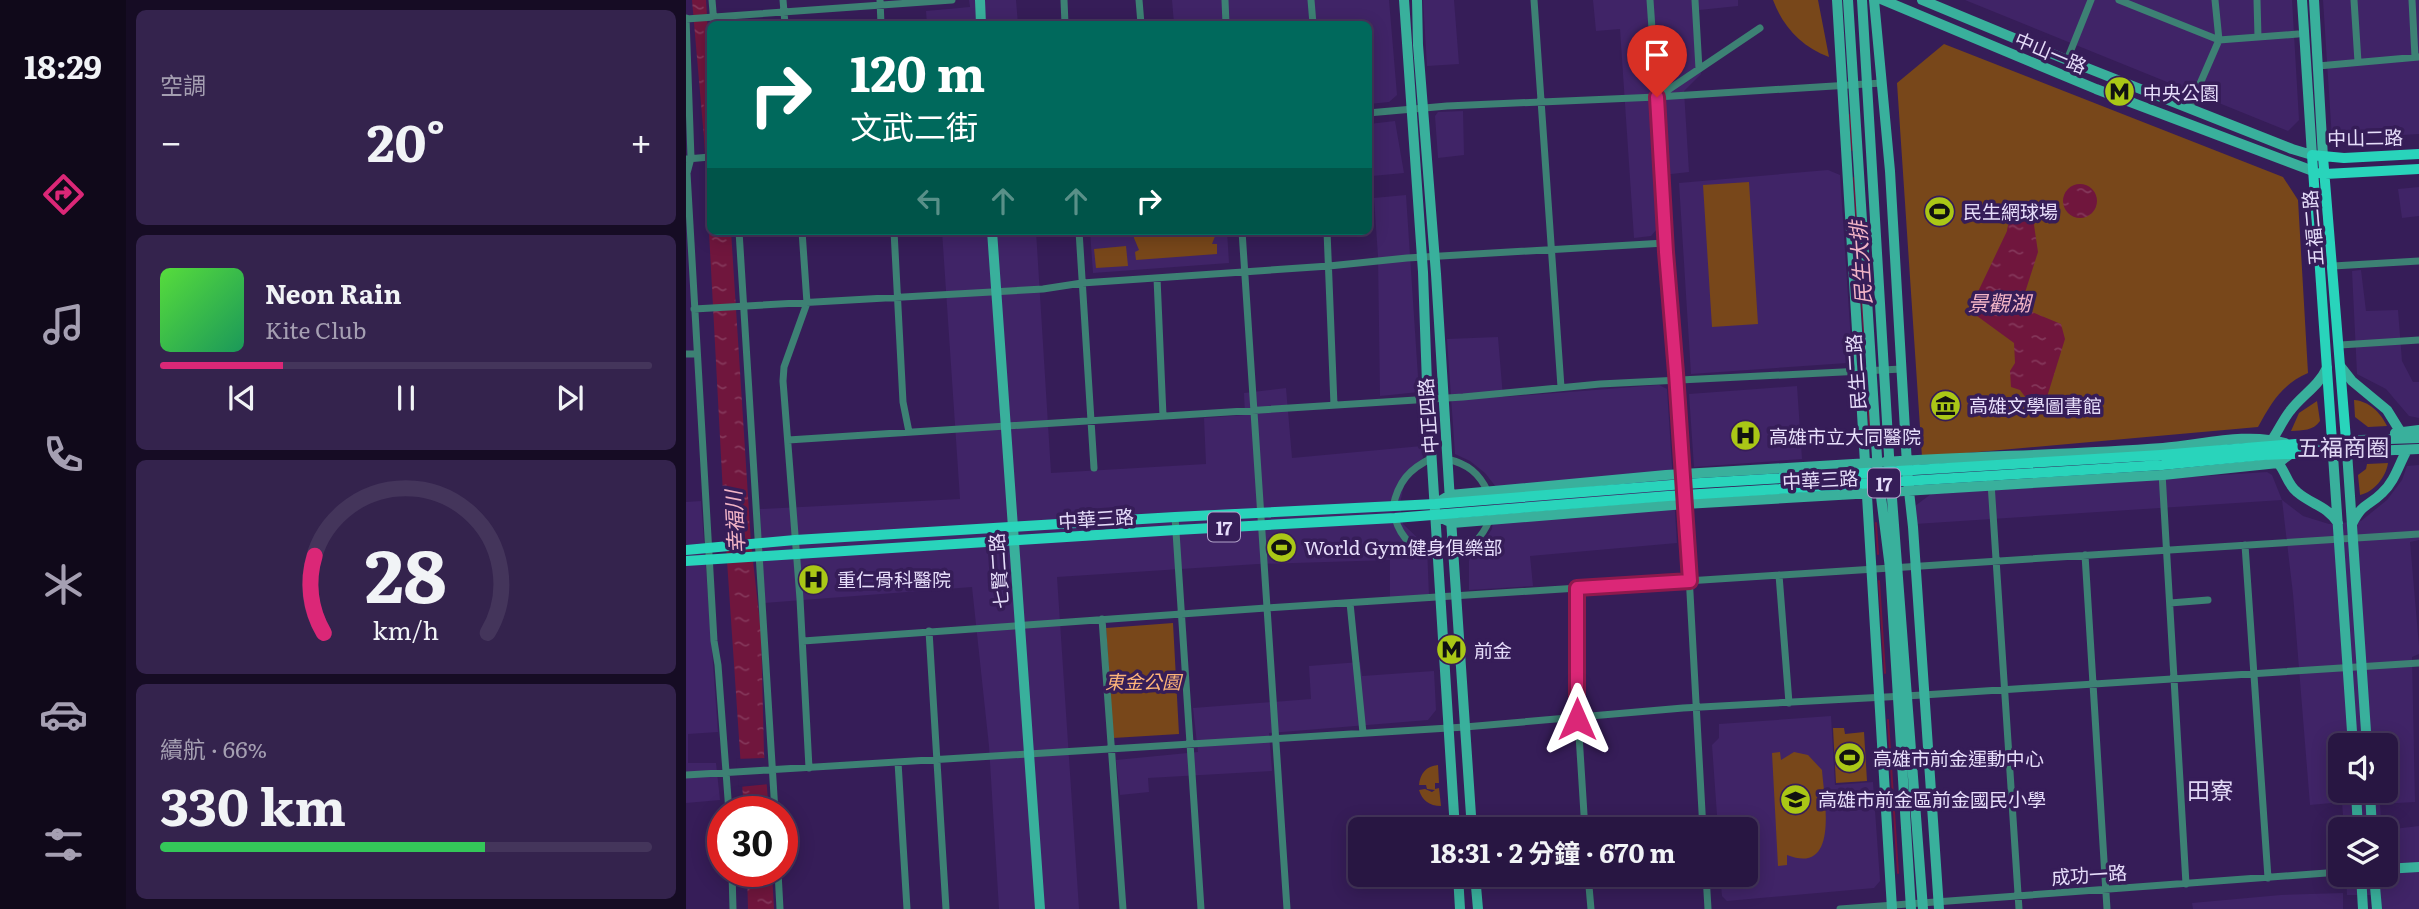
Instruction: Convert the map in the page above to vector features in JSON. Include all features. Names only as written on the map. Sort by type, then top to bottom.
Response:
[{"type":"main road","name":"中山二路","points":[[2318,156],[2344,158],[2419,154]]},
{"type":"main road","name":"五福二路","points":[[2318,156],[2314,171],[2332,447]]},
{"type":"main road","name":"五福二路","points":[[2318,156],[2325,174],[2347,447]]},
{"type":"main road","name":"中山二路","points":[[2325,174],[2419,169]]},
{"type":"main road","name":"中山一路","points":[[2314,171],[2325,174]]},
{"type":"main road","name":"中華三路","points":[[2161,461],[2269,444],[2289,450]]},
{"type":"main road","name":"中華三路","points":[[758,544],[1175,516],[1435,510],[1684,489],[2263,455],[2289,450],[2347,447]]},
{"type":"main road","name":"中華三路","points":[[758,557],[1261,526],[1394,512]]},
{"type":"main road","name":"17","points":[[686,550],[758,544]]},
{"type":"main road","name":"17","points":[[686,561],[758,557]]},
{"type":"street","points":[[712,0],[714,21]]},
{"type":"street","points":[[783,0],[785,21]]},
{"type":"street","points":[[729,796],[730,773],[714,641],[697,354],[697,309],[687,173],[691,158],[686,18],[714,21],[880,3],[952,0]]},
{"type":"street","points":[[980,0],[981,21]]},
{"type":"street","points":[[1064,0],[1065,21]]},
{"type":"street","points":[[1139,0],[1141,21]]},
{"type":"street","points":[[1225,0],[1226,21]]},
{"type":"street","points":[[1311,0],[1313,21]]},
{"type":"street","name":"中正四路","points":[[1404,0],[1422,257],[1428,399],[1454,817]]},
{"type":"street","name":"中正四路","points":[[1417,0],[1471,817]]},
{"type":"street","points":[[1534,0],[1561,387]]},
{"type":"street","points":[[1650,0],[1690,581],[1702,817]]},
{"type":"street","points":[[1695,0],[1699,69]]},
{"type":"street","points":[[1837,0],[1891,907]]},
{"type":"street","name":"民生二路","points":[[1848,0],[1879,478],[1894,567]]},
{"type":"street","name":"民生二路","points":[[1862,0],[1885,370],[1894,567],[1923,906]]},
{"type":"street","points":[[1874,0],[1890,163],[1908,476],[1939,906]]},
{"type":"street","name":"中山一路","points":[[1883,0],[2096,89],[2314,171]]},
{"type":"street","name":"中山一路","points":[[1922,0],[2189,109],[2292,149],[2318,156]]},
{"type":"street","points":[[2067,60],[2091,0]]},
{"type":"street","points":[[2119,0],[2219,40],[2298,34]]},
{"type":"street","points":[[2143,9],[2147,0]]},
{"type":"street","points":[[2189,109],[2219,40],[2215,0]]},
{"type":"street","points":[[2257,0],[2258,37]]},
{"type":"street","name":"五福二路","points":[[2302,0],[2318,156]]},
{"type":"street","name":"五福二路","points":[[2314,0],[2318,66],[2318,156]]},
{"type":"street","points":[[2354,0],[2358,62]]},
{"type":"street","points":[[2318,66],[2417,57],[2412,0]]},
{"type":"street","points":[[880,3],[881,21]]},
{"type":"street","points":[[1657,97],[1760,28]]},
{"type":"street","points":[[1372,113],[1882,83]]},
{"type":"street","points":[[739,235],[774,796]]},
{"type":"street","points":[[802,235],[807,303],[784,368],[783,381],[803,641],[809,768]]},
{"type":"street","points":[[894,235],[903,402],[909,432]]},
{"type":"street","name":"七賢二路","points":[[992,235],[1040,909]]},
{"type":"street","points":[[1079,235],[1094,468]]},
{"type":"street","points":[[1242,235],[1287,909]]},
{"type":"street","points":[[1327,235],[1334,405]]},
{"type":"street","points":[[697,309],[995,291],[1422,257],[1665,243]]},
{"type":"street","points":[[2333,267],[2419,261]]},
{"type":"street","points":[[1157,278],[1163,416]]},
{"type":"street","points":[[2340,345],[2419,340]]},
{"type":"street","points":[[686,354],[697,354]]},
{"type":"street","points":[[2269,444],[2290,411],[2315,388],[2328,366]]},
{"type":"street","points":[[2341,367],[2352,382],[2387,410],[2400,431]]},
{"type":"street","points":[[788,440],[1443,398],[1677,379],[1902,369]]},
{"type":"street","points":[[2347,447],[2400,431],[2419,430]]},
{"type":"street","points":[[2378,438],[2419,438]]},
{"type":"street","points":[[2332,447],[2352,733]]},
{"type":"street","points":[[2347,447],[2419,454]]},
{"type":"street","points":[[2347,447],[2366,733]]},
{"type":"street","points":[[2406,452],[2419,449]]},
{"type":"street","points":[[2289,450],[2278,463],[2295,491],[2324,507],[2339,523]]},
{"type":"street","points":[[2351,524],[2362,506],[2382,494],[2406,452]]},
{"type":"street","points":[[1432,458],[1417,465],[1404,477],[1396,491],[1394,512],[1405,539],[1418,550],[1438,556]]},
{"type":"street","points":[[1447,459],[1462,463],[1476,472],[1488,492]]},
{"type":"street","points":[[2161,461],[2186,884]]},
{"type":"street","name":"中華三路","points":[[1435,510],[1451,508],[1488,492],[1684,489],[2161,461],[2278,463]]},
{"type":"street","points":[[1990,471],[2019,909]]},
{"type":"street","name":"中華三路","points":[[1451,508],[1489,521],[1684,489]]},
{"type":"street","points":[[1175,516],[1200,909]]},
{"type":"street","points":[[1454,555],[1474,544],[1489,521]]},
{"type":"street","points":[[803,641],[1266,608],[2419,534]]},
{"type":"street","points":[[2245,545],[2268,878]]},
{"type":"street","points":[[2085,555],[2107,909]]},
{"type":"street","points":[[1779,575],[1789,703]]},
{"type":"street","points":[[1577,588],[1577,719],[1584,817]]},
{"type":"street","points":[[2170,603],[2208,600]]},
{"type":"street","points":[[1350,603],[1363,733]]},
{"type":"street","points":[[1102,619],[1123,909]]},
{"type":"street","points":[[929,631],[946,909]]},
{"type":"street","points":[[686,775],[1450,728],[1698,708],[2419,663]]},
{"type":"street","name":"民生二路","points":[[1903,696],[1911,906]]},
{"type":"street","points":[[898,762],[907,909]]},
{"type":"street","points":[[2398,868],[2419,867]]},
{"type":"street","name":"成功一路","points":[[1840,909],[1939,906],[2018,897],[2328,873]]},
{"type":"street","points":[[732,887],[733,909]]},
{"type":"street","points":[[779,887],[780,909]]},
{"type":"street","points":[[1459,887],[1460,909]]},
{"type":"street","points":[[1476,887],[1478,909]]},
{"type":"street","points":[[1589,887],[1591,909]]},
{"type":"street","points":[[1707,887],[1708,909]]},
{"type":"street","points":[[2362,887],[2363,909]]},
{"type":"street","points":[[2375,887],[2377,909]]},
{"type":"shaded area","points":[[969,0],[1016,0],[1018,21],[927,21],[926,11],[970,7]]},
{"type":"shaded area","points":[[1172,0],[1389,0],[1397,95],[1389,102],[1372,104],[1372,21],[1174,21]]},
{"type":"shaded area","points":[[1423,0],[1454,0],[1459,64],[1427,66]]},
{"type":"shaded area","points":[[1593,0],[1738,0],[1738,6],[1699,10],[1701,74],[1684,91],[1689,172],[1653,176],[1657,229],[1651,236],[1634,238],[1620,29],[1596,31]]},
{"type":"shaded area","points":[[1965,0],[2292,0],[2299,120],[2288,131]]},
{"type":"shaded area","points":[[2323,0],[2419,0],[2419,134],[2332,139]]},
{"type":"shaded area","points":[[1463,111],[1464,155],[1438,158],[1435,116],[1438,112]]},
{"type":"shaded area","points":[[1395,121],[1404,173],[1372,176],[1372,124]]},
{"type":"shaded area","points":[[1828,170],[1840,175],[1852,357],[1847,363],[1691,374],[1679,183]]},
{"type":"shaded area","points":[[2419,187],[2419,216],[2402,218],[2398,189]]},
{"type":"shaded area","points":[[1406,195],[1419,392],[1380,396],[1378,256],[1374,198]]},
{"type":"shaded area","points":[[942,235],[1036,235],[1051,473],[1206,464],[1204,418],[1245,415],[1244,393],[1286,388],[1292,458],[1422,446],[1423,458],[1404,485],[1400,503],[1403,524],[1427,547],[1429,596],[1390,597],[1390,560],[1258,564],[1057,577],[1079,909],[999,909],[989,746],[972,587],[764,603],[760,509],[960,499]]},
{"type":"shaded area","points":[[1090,235],[1227,235],[1229,263],[1093,273]]},
{"type":"shaded area","points":[[2361,270],[2366,311],[2398,310],[2402,361],[2413,382],[2419,382],[2419,418],[2409,416],[2386,389],[2357,374],[2352,271]]},
{"type":"shaded area","points":[[1498,337],[1503,397],[1659,385],[1667,389],[1677,543],[1530,556],[1533,586],[1469,590],[1469,561],[1472,552],[1492,529],[1496,487],[1485,473],[1470,461],[1455,454],[1447,339]]},
{"type":"shaded area","name":"高雄市立大同醫院","points":[[1797,386],[1802,459],[1694,467],[1689,394]]},
{"type":"shaded area","points":[[2419,465],[2419,540],[2410,542],[2419,646],[2419,654],[2412,657],[2415,802],[2398,803],[2398,733],[2328,733],[2328,803],[2331,803],[2310,805],[2293,594],[2282,500],[2303,516],[2329,524],[2361,521],[2387,500],[2402,480],[2407,466]]},
{"type":"shaded area","points":[[2267,472],[2272,475],[2282,500],[1915,524],[1915,506],[1931,494]]},
{"type":"shaded area","points":[[701,501],[718,732],[688,734],[688,763],[716,763],[720,796],[707,796],[707,801],[686,803],[686,502]]},
{"type":"shaded area","points":[[1360,662],[1362,676],[1434,671],[1436,710],[1428,720],[1269,733],[1272,771],[1148,778],[1149,792],[1120,795],[1116,760],[1198,752],[1193,708],[1311,699],[1309,666]]},
{"type":"shaded area","name":"高雄市前金區前金國民小學","points":[[1831,716],[1835,785],[1873,782],[1880,881],[1874,888],[1727,901],[1722,896],[1721,887],[1758,887],[1758,817],[1717,817],[1712,745],[1719,738],[1719,724]]},
{"type":"shaded area","points":[[2342,803],[2398,803],[2380,804],[2381,817],[2343,817]]},
{"type":"shaded area","points":[[2419,826],[2419,909],[2372,909],[2371,895],[2347,895],[2347,887],[2398,887],[2398,828]]},
{"type":"shaded area","points":[[2343,893],[2343,909],[2193,909],[2192,903],[2281,895]]},
{"type":"green space","points":[[1773,0],[1818,0],[1829,57],[1810,48],[1795,35],[1782,19]]},
{"type":"green space","name":"中央公園","points":[[1944,44],[2283,177],[2298,200],[2308,373],[2278,395],[2258,427],[1922,457],[1897,83]]},
{"type":"green space","points":[[1749,182],[1758,324],[1712,327],[1703,185]]},
{"type":"green space","points":[[1134,235],[1215,235],[1212,244],[1217,244],[1217,254],[1136,260],[1135,252],[1139,250]]},
{"type":"green space","points":[[1126,246],[1128,266],[1096,268],[1094,249]]},
{"type":"green space","points":[[2354,400],[2374,408],[2387,426],[2368,427],[2355,417]]},
{"type":"green space","points":[[2317,401],[2320,421],[2314,427],[2291,431],[2299,413]]},
{"type":"green space","points":[[2388,463],[2378,483],[2370,491],[2360,495],[2358,475],[2366,469],[2367,464]]},
{"type":"green space","name":"東金公園","points":[[1173,623],[1179,734],[1113,738],[1106,628]]},
{"type":"green space","name":"高雄市前金運動中心","points":[[1833,728],[1844,728],[1845,734],[1864,732],[1867,781],[1836,783]]},
{"type":"green space","points":[[1780,752],[1781,760],[1794,752],[1808,755],[1822,770],[1826,815],[1822,845],[1815,855],[1804,859],[1787,855],[1787,865],[1778,866],[1772,753]]},
{"type":"green space","points":[[1438,765],[1439,783],[1435,783],[1435,789],[1439,788],[1441,806],[1427,802],[1419,790],[1435,790],[1419,785],[1424,771]]},
{"type":"water","name":"幸福川","points":[[692,0],[706,0],[707,194],[704,138]]},
{"type":"water","points":[[2080,184],[2092,189],[2097,201],[2092,213],[2080,218],[2068,213],[2063,201],[2068,189]]},
{"type":"water","name":"景觀湖","points":[[2033,207],[2037,215],[2034,225],[2038,252],[2022,302],[2032,312],[2061,324],[2065,339],[2047,397],[2038,400],[2026,398],[2020,390],[2011,387],[2010,371],[2015,363],[2014,343],[1977,316],[1975,298],[2010,221],[2019,212]]},
{"type":"water","name":"幸福川","points":[[709,235],[731,235],[751,543],[761,632],[768,796],[743,796]]},
{"type":"water","points":[[747,887],[773,887],[774,909],[748,909]]},
{"type":"pier","points":[[767,758],[769,784],[739,787],[736,759]]},
{"type":"waterway","name":"民生大排","points":[[1850,115],[1852,150]]},
{"type":"waterway","name":"民生大排","points":[[1854,178],[1865,349]]},
{"type":"waterway","name":"民生大排","points":[[1867,384],[1870,432]]},
{"type":"waterway","name":"民生大排","points":[[1876,523],[1878,554]]},
{"type":"waterway","name":"民生大排","points":[[1879,581],[1885,673]]},
{"type":"waterway","name":"民生大排","points":[[1888,720],[1898,873]]},
{"type":"place","name":"中央公園","points":[[2120,92]]},
{"type":"place","name":"民生網球場","points":[[1940,211]]},
{"type":"place","name":"高雄文學圖書館","points":[[1946,405]]},
{"type":"place","name":"高雄市立大同醫院","points":[[1746,436]]},
{"type":"place","name":"World Gym健身俱樂部","points":[[1281,547]]},
{"type":"place","name":"重仁骨科醫院","points":[[814,579]]},
{"type":"place","name":"前金","points":[[1451,650]]},
{"type":"place","name":"高雄市前金運動中心","points":[[1850,758]]},
{"type":"place","name":"高雄市前金區前金國民小學","points":[[1795,799]]},
{"type":"district","name":"五福商圈","points":[[2343,446]]},
{"type":"district","name":"田寮","points":[[2210,789]]},
{"type":"route","points":[[1577,719],[1577,588],[1690,581],[1657,97]]}]
